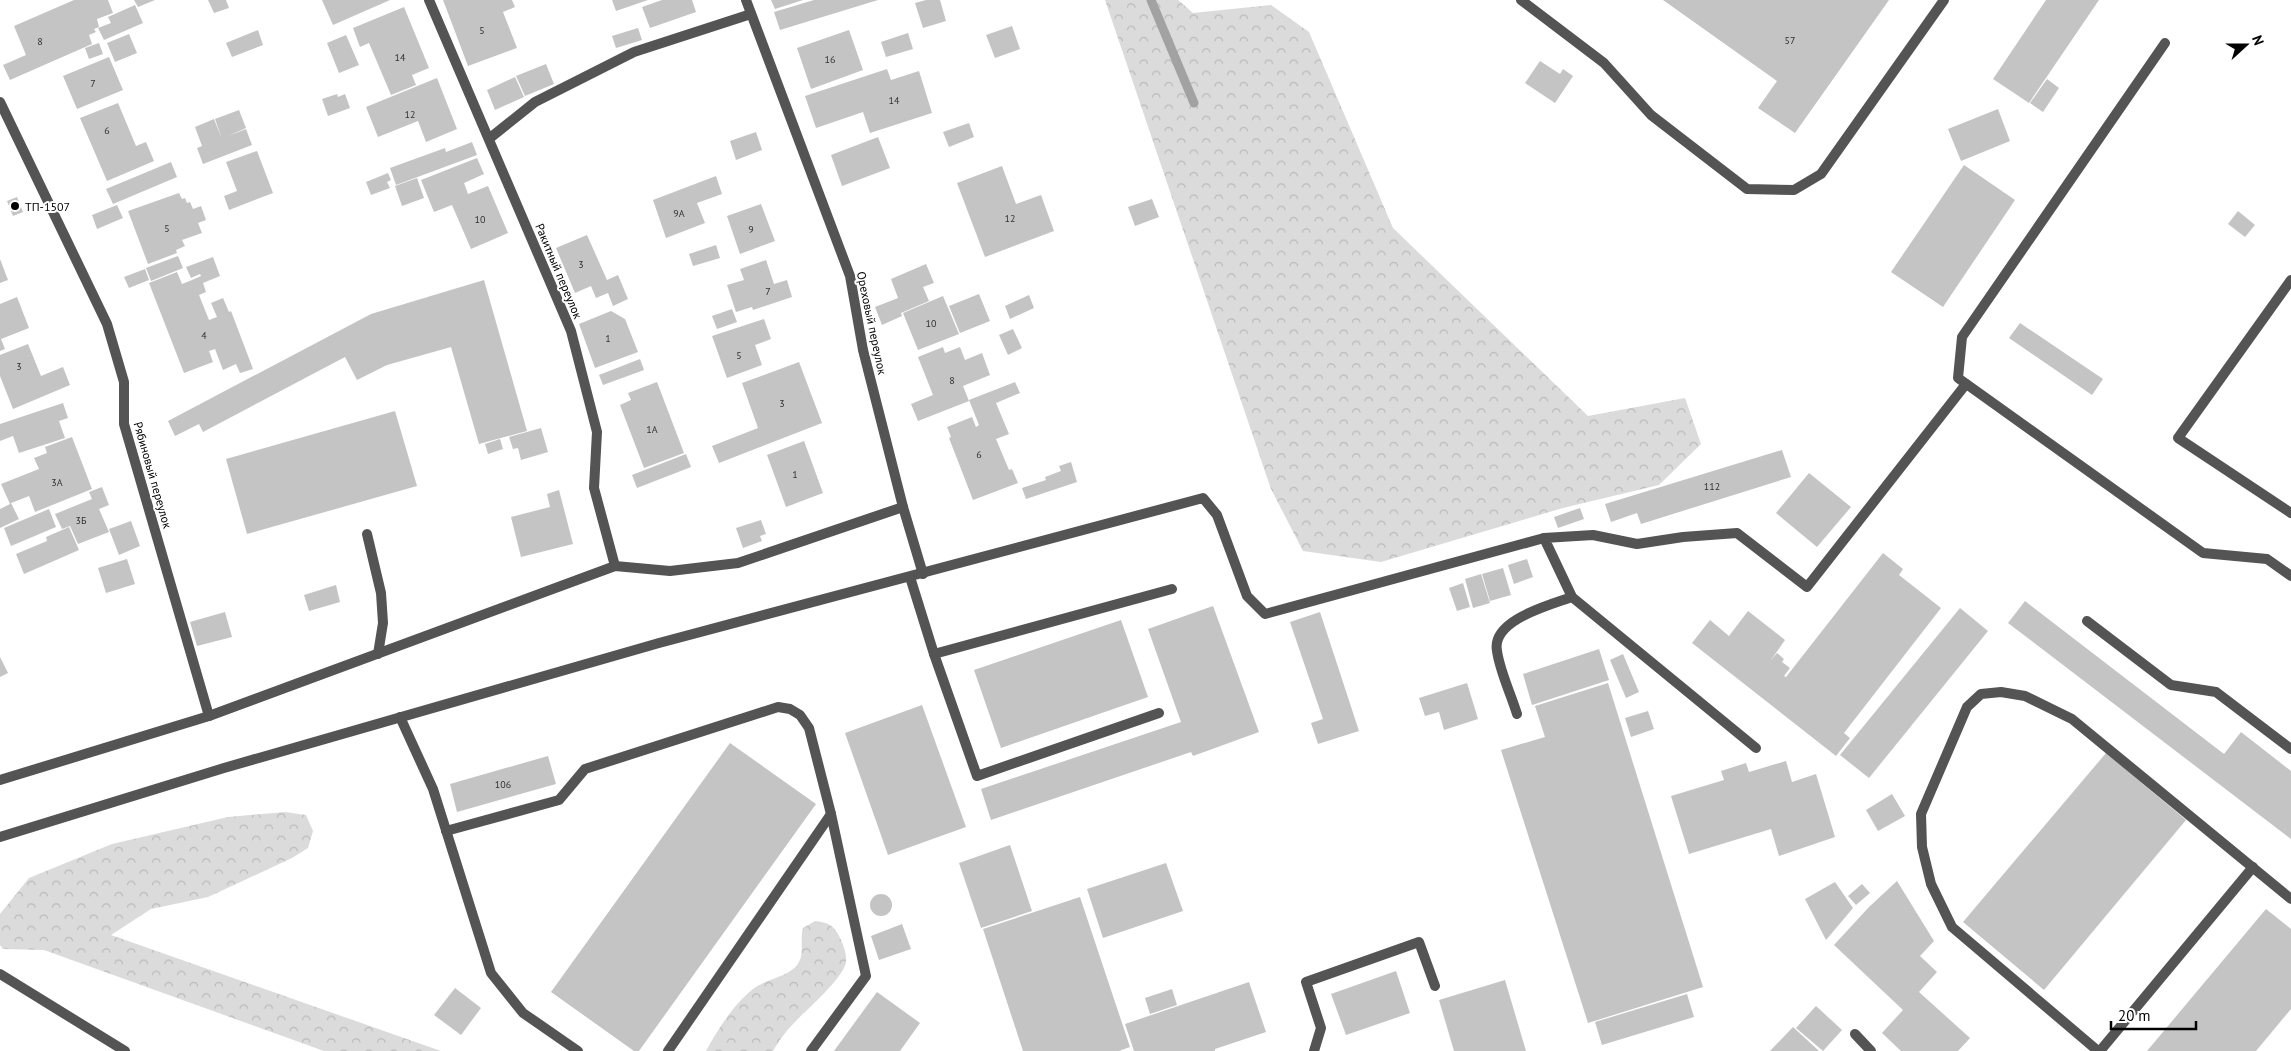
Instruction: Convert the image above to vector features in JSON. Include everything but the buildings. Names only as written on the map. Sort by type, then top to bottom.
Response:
[{"type":"street","name":"Ракитный переулок","points":[[429,0],[490,138],[571,331],[597,432],[594,488],[615,566]]},
{"type":"street","name":"Ореховый переулок","points":[[746,0],[850,276],[863,350],[903,507],[923,574]]},
{"type":"street","points":[[1521,0],[1604,63],[1651,115],[1747,189],[1794,190],[1821,174],[1944,0]]},
{"type":"street","points":[[490,138],[535,102],[634,52],[751,14]]},
{"type":"street","points":[[2166,43],[1962,337],[1958,378],[2203,553],[2267,559],[2291,576]]},
{"type":"street","name":"Рябиновый переулок","points":[[1,107],[107,324],[124,382],[124,424],[209,716]]},
{"type":"street","points":[[2291,280],[2178,438],[2291,513]]},
{"type":"street","points":[[0,837],[400,717],[659,643],[1202,498],[1217,515],[1247,596],[1265,614],[1544,538],[1593,534],[1637,544],[1683,537],[1737,533],[1807,587],[1966,384]]},
{"type":"street","points":[[0,780],[209,716],[615,566],[670,571],[738,563],[903,507]]},
{"type":"street","points":[[367,534],[381,593],[383,623],[378,654]]},
{"type":"street","points":[[1544,538],[1572,597],[1756,748]]},
{"type":"street","points":[[910,577],[934,654],[977,776],[1159,713]]},
{"type":"street","points":[[934,654],[1172,590]]},
{"type":"street","points":[[1517,714],[1496,650],[1503,629],[1520,617],[1572,597]]},
{"type":"street","points":[[2087,621],[2171,685],[2216,692],[2291,749]]},
{"type":"street","points":[[2253,867],[2099,1051],[1952,927],[1931,884],[1922,847],[1921,814],[1967,707],[1981,694],[2001,692],[2025,696],[2072,719],[2253,867],[2291,899]]},
{"type":"street","points":[[446,831],[559,800],[585,769],[778,707],[790,709],[800,715],[809,728],[831,814],[866,976],[811,1051]]},
{"type":"street","points":[[400,717],[433,789],[491,973],[523,1013],[578,1051]]},
{"type":"street","points":[[668,1051],[831,814]]},
{"type":"street","points":[[1314,1051],[1321,1028],[1306,982],[1419,942],[1435,986]]},
{"type":"street","points":[[0,974],[123,1051]]},
{"type":"street","points":[[1855,1034],[1871,1051]]},
{"type":"green space","points":[[1105,0],[1178,0],[1193,13],[1271,5],[1309,32],[1393,228],[1588,416],[1685,398],[1701,444],[1659,485],[1563,508],[1381,562],[1303,551],[1271,489]]},
{"type":"green space","points":[[285,812],[306,815],[313,831],[308,848],[292,858],[208,897],[151,909],[111,935],[441,1051],[324,1051],[44,950],[3,949],[0,945],[0,914],[29,878],[112,844],[228,817]]},
{"type":"green space","points":[[815,921],[826,923],[835,929],[840,939],[845,952],[846,962],[838,977],[791,1026],[773,1051],[706,1051],[727,1017],[746,995],[759,985],[785,974],[795,967],[799,962],[801,954],[803,928]]},
{"type":"waterway","points":[[1151,0],[1194,103]]},
{"type":"place","name":"ТП-1507","points":[[15,206]]}]
